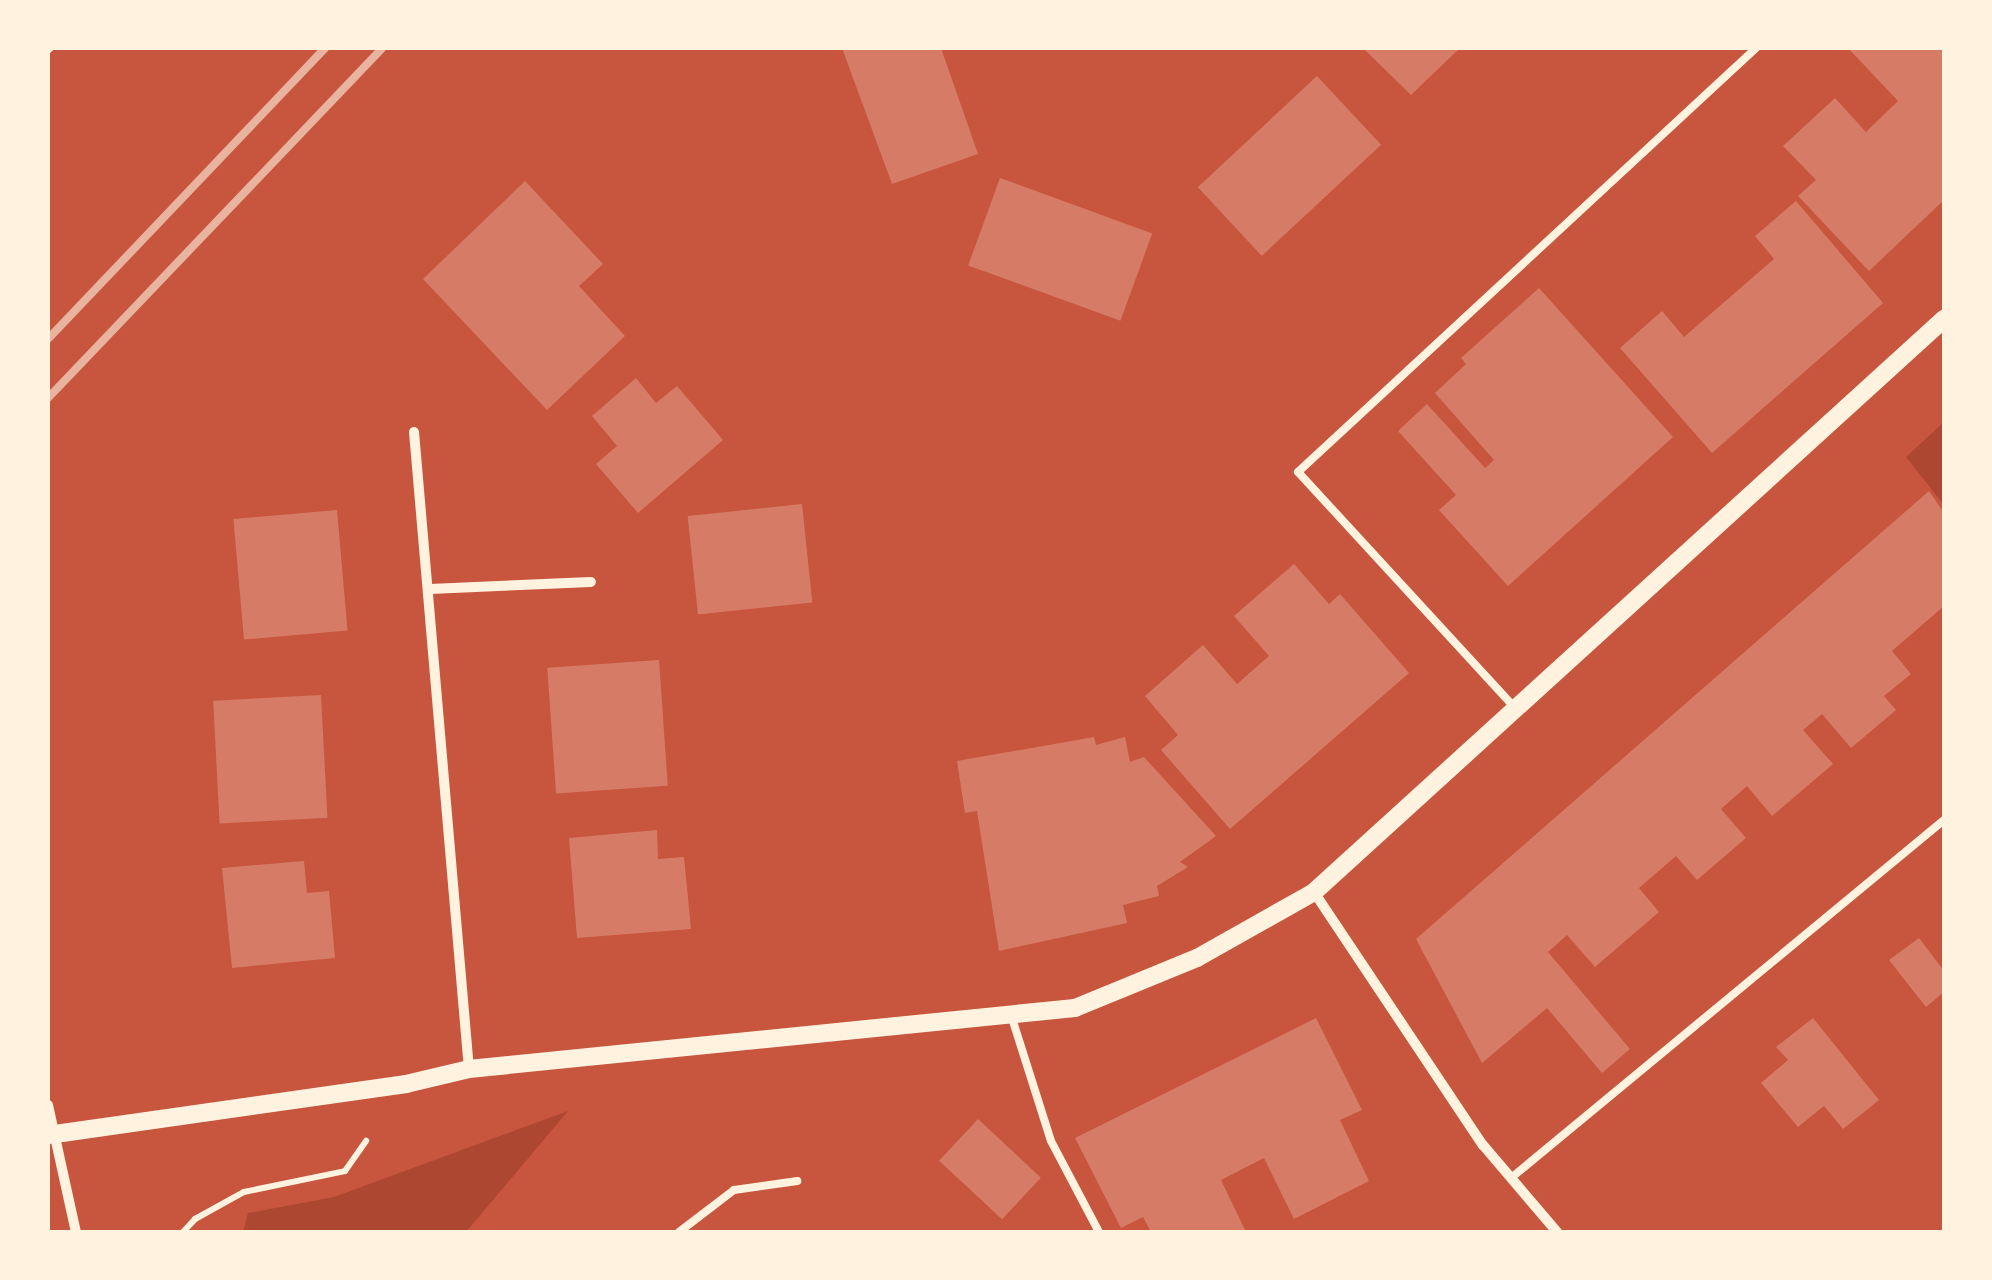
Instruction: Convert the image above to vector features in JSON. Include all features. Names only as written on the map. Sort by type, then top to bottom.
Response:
[{"type":"street","points":[[51,1134],[406,1084],[469,1069],[1076,1008],[1197,958],[1314,892],[1944,319]]},
{"type":"street","points":[[414,432],[469,1069]]},
{"type":"street","points":[[430,589],[590,582]]},
{"type":"street","points":[[1314,892],[1483,1146],[1557,1232]]},
{"type":"street","points":[[48,1105],[51,1134],[76,1232]]},
{"type":"lane","points":[[1516,709],[1298,472],[1756,48]]},
{"type":"lane","points":[[1511,1178],[1944,820]]},
{"type":"lane","points":[[1011,1014],[1051,1141],[1099,1232]]},
{"type":"lane","points":[[678,1232],[734,1190],[797,1182]]},
{"type":"path","points":[[183,1232],[195,1219],[244,1192],[344,1171]]},
{"type":"shaded area","points":[[1944,422],[1944,505],[1906,457]]},
{"type":"shaded area","points":[[568,1111],[466,1232],[243,1232],[248,1213],[334,1197]]},
{"type":"building","points":[[842,48],[941,48],[978,154],[892,184]]},
{"type":"building","points":[[1363,48],[1460,48],[1411,95]]},
{"type":"building","points":[[1848,48],[1944,48],[1944,200],[1869,271],[1798,196],[1816,180],[1783,146],[1835,98],[1866,132],[1898,101]]},
{"type":"building","points":[[1317,76],[1381,145],[1262,256],[1198,187]]},
{"type":"building","points":[[1000,178],[1152,233],[1120,321],[968,265]]},
{"type":"building","points":[[525,181],[603,264],[579,286],[625,336],[547,410],[423,279]]},
{"type":"building","points":[[1796,201],[1883,303],[1712,453],[1620,348],[1662,311],[1684,337],[1774,259],[1755,236]]},
{"type":"building","points":[[1539,288],[1673,437],[1508,586],[1439,510],[1456,495],[1398,431],[1427,404],[1485,468],[1494,460],[1435,393],[1466,364],[1461,358]]},
{"type":"building","points":[[636,378],[656,403],[677,386],[723,440],[638,513],[596,464],[617,446],[592,416]]},
{"type":"building","points":[[1929,491],[1944,513],[1944,606],[1892,651],[1911,674],[1884,696],[1896,710],[1851,748],[1822,714],[1803,730],[1833,764],[1772,816],[1747,786],[1721,809],[1746,838],[1697,880],[1676,856],[1639,888],[1659,912],[1595,967],[1567,935],[1548,952],[1630,1049],[1602,1073],[1547,1008],[1482,1063],[1416,939]]},
{"type":"building","points":[[802,504],[812,602],[698,614],[688,516]]},
{"type":"building","points":[[337,510],[348,631],[244,640],[233,519]]},
{"type":"building","points":[[1294,564],[1329,604],[1340,594],[1409,673],[1230,829],[1161,750],[1178,735],[1145,696],[1203,645],[1237,684],[1269,656],[1234,616]]},
{"type":"building","points":[[659,660],[668,786],[556,794],[547,668]]},
{"type":"building","points":[[321,695],[327,818],[220,823],[213,701]]},
{"type":"building","points":[[1094,737],[1096,745],[1125,737],[1130,762],[1144,757],[1216,836],[1180,862],[1188,867],[1157,886],[1159,896],[1123,905],[1127,923],[999,951],[977,811],[965,813],[957,761]]},
{"type":"building","points":[[657,830],[658,859],[684,857],[691,929],[577,938],[569,838]]},
{"type":"building","points":[[304,861],[307,893],[329,891],[335,958],[232,968],[222,868]]},
{"type":"building","points":[[1919,938],[1944,971],[1944,992],[1926,1007],[1889,960]]},
{"type":"building","points":[[1316,1018],[1362,1110],[1340,1120],[1369,1181],[1294,1219],[1264,1158],[1221,1180],[1246,1232],[1151,1232],[1143,1217],[1121,1228],[1075,1138]]},
{"type":"building","points":[[1813,1018],[1879,1100],[1843,1129],[1824,1106],[1798,1127],[1761,1083],[1788,1060],[1776,1047]]},
{"type":"building","points":[[978,1119],[1041,1178],[1002,1219],[939,1161]]},
{"type":"railway","points":[[48,339],[325,48]]},
{"type":"railway","points":[[48,398],[382,48]]}]
